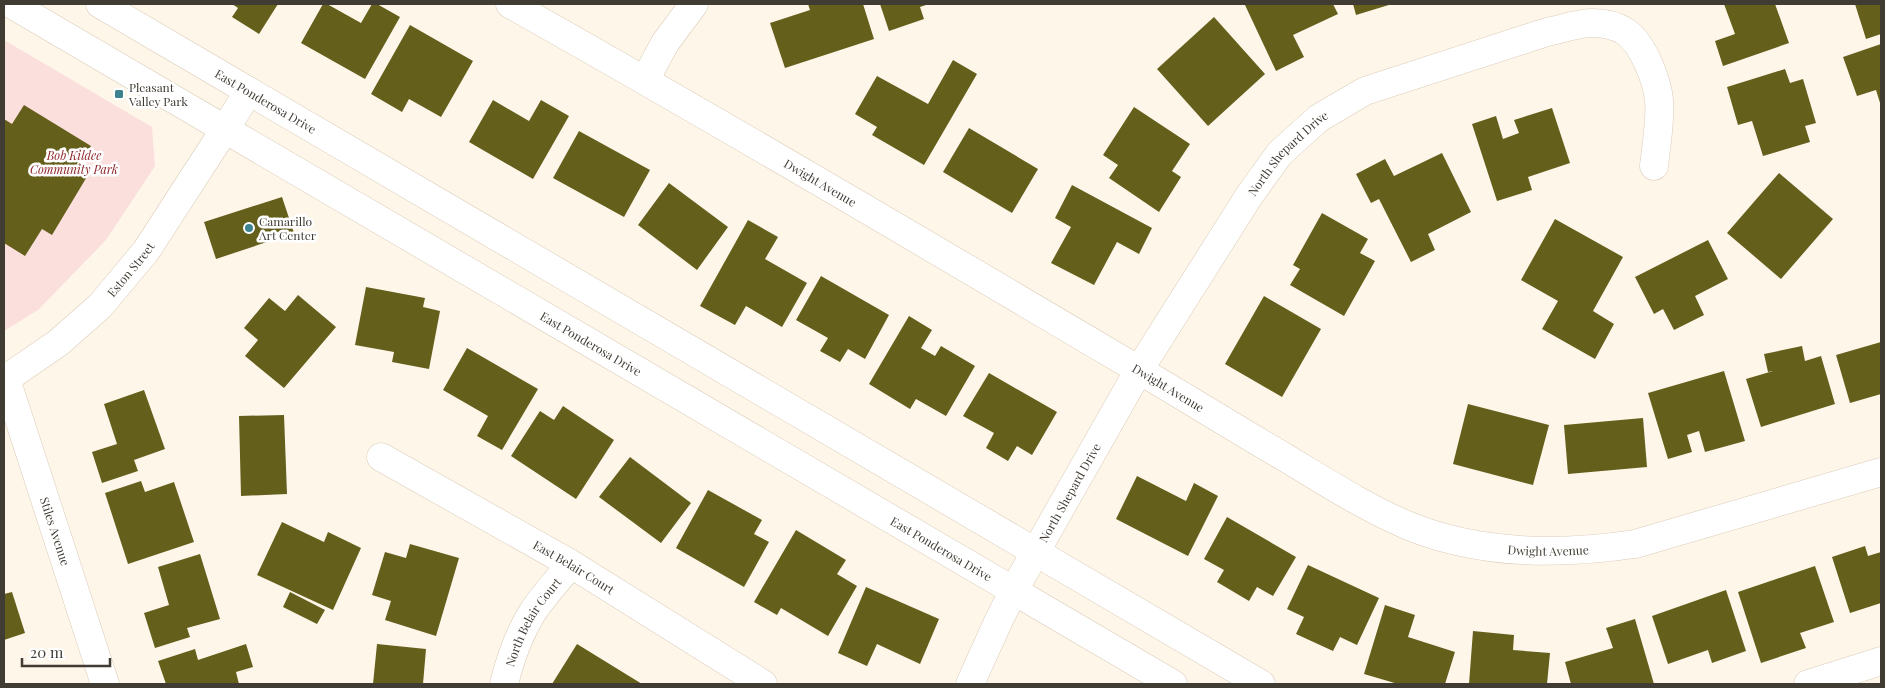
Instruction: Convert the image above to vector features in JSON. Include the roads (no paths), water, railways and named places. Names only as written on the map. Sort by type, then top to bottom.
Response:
[{"type":"street","name":"East Ponderosa Drive","points":[[11,4],[1173,684]]},
{"type":"street","name":"East Ponderosa Drive","points":[[100,4],[1261,684]]},
{"type":"street","name":"Dwight Avenue","points":[[510,4],[645,80],[1363,504],[1410,526],[1462,542],[1505,550],[1596,550],[1635,544],[1881,472]]},
{"type":"street","points":[[645,80],[666,43],[694,4]]},
{"type":"street","name":"North Shepard Drive","points":[[970,684],[1014,590],[1139,370],[1249,196],[1280,153],[1319,118],[1365,91],[1547,32],[1585,24],[1613,26],[1627,33],[1639,46],[1655,78],[1659,101],[1654,166]]},
{"type":"street","name":"Eston Street","points":[[5,379],[58,343],[100,306],[146,251],[249,91]]},
{"type":"street","name":"Stiles Avenue","points":[[5,379],[105,684]]},
{"type":"street","name":"East Belair Court","points":[[381,457],[571,564],[763,684]]},
{"type":"street","name":"North Belair Court","points":[[504,684],[519,638],[532,612],[571,564]]},
{"type":"street","points":[[1808,684],[1881,661]]},
{"type":"place","name":"Pleasant Valley Park","points":[[119,94]]},
{"type":"place","name":"Camarillo Art Center","points":[[249,228]]},
{"type":"park label","name":"Bob Kildee Community Park","points":[[74,162]]}]
